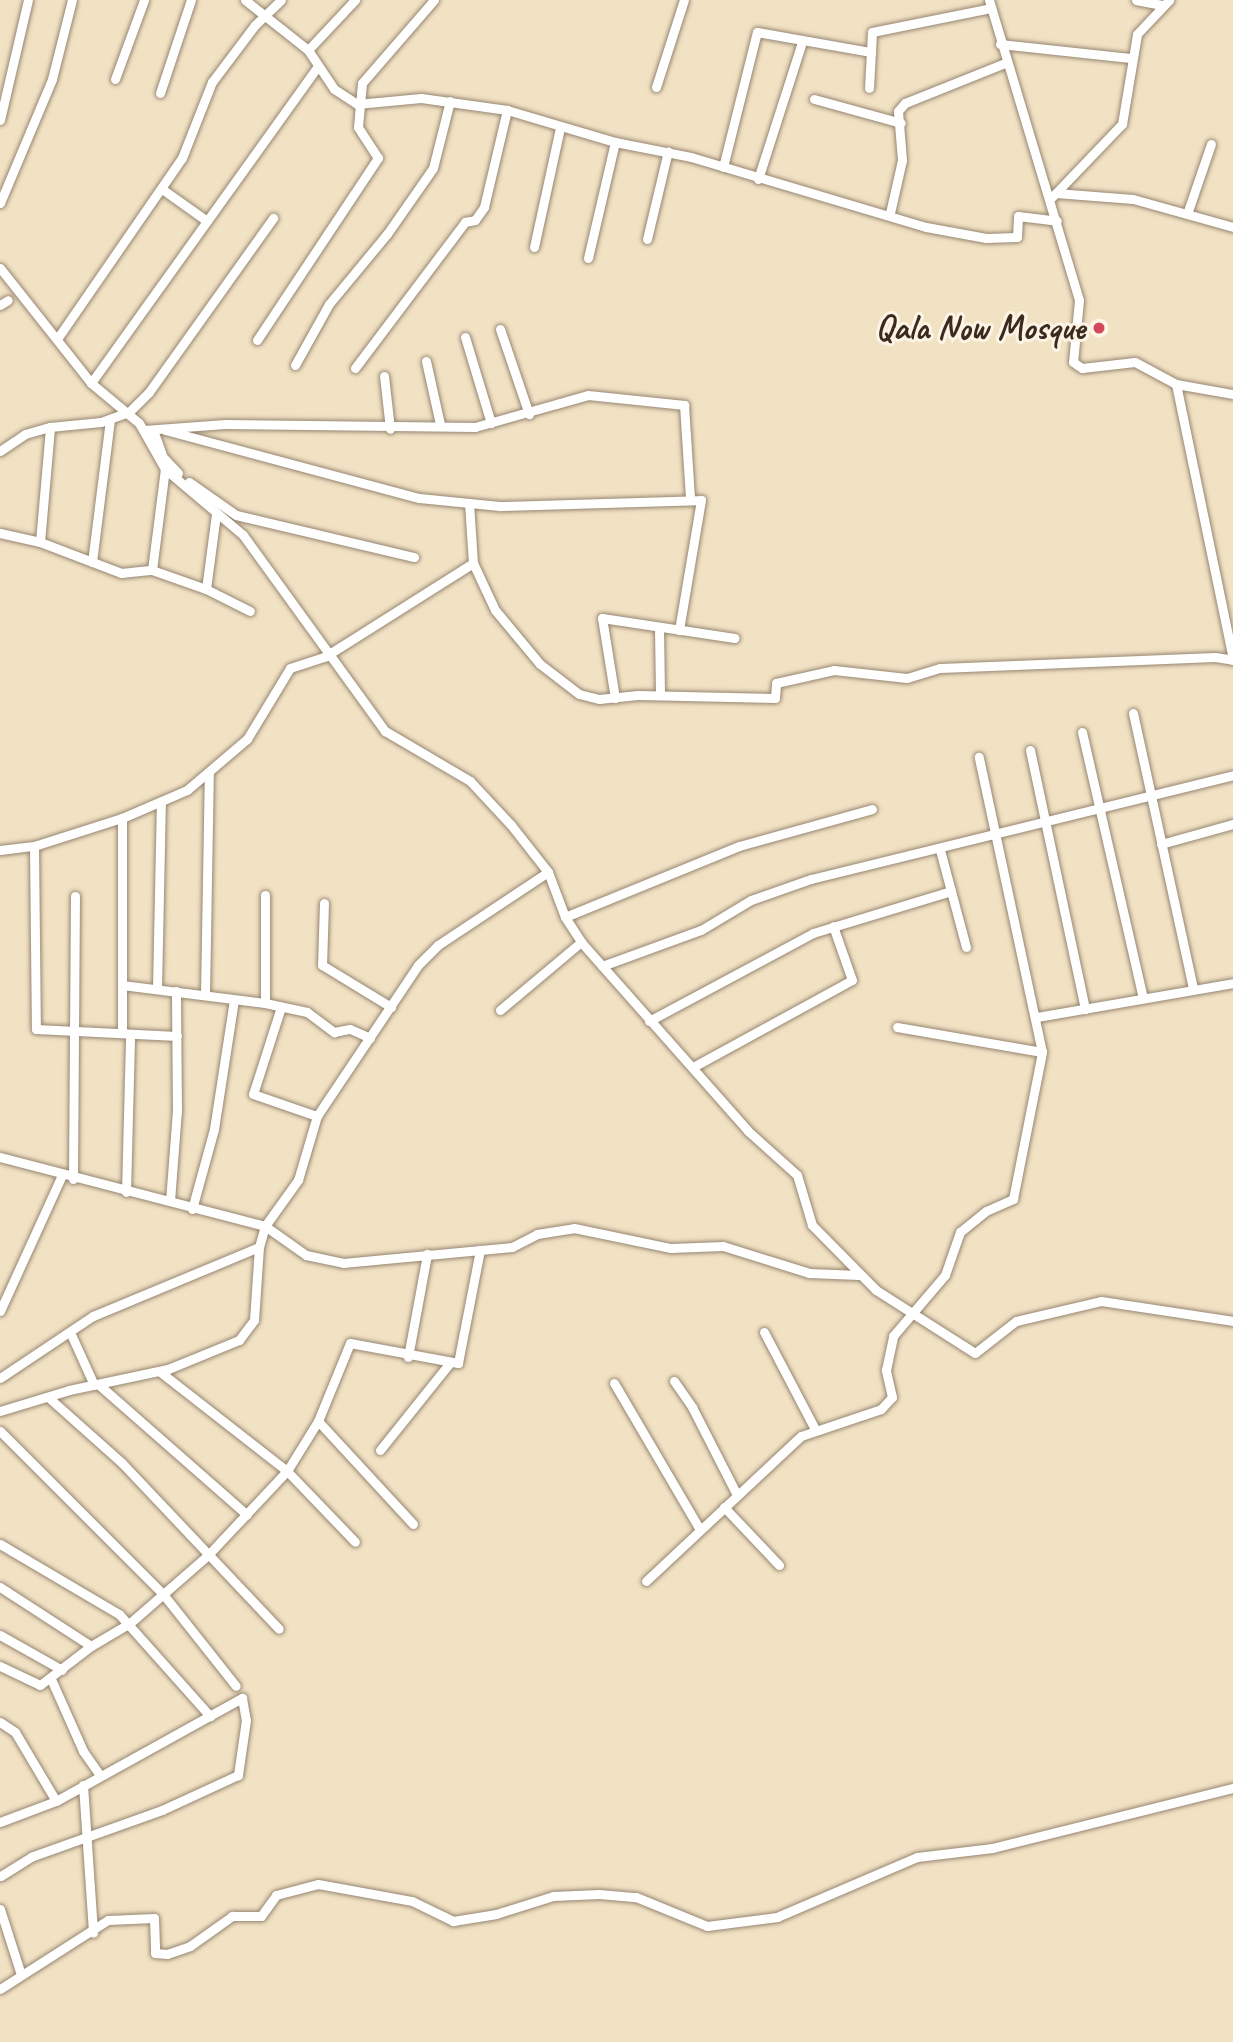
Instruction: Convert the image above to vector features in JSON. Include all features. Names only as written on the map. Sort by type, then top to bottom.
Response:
[{"type":"street","points":[[0,120],[29,0]]},
{"type":"street","points":[[0,203],[52,79],[72,0]]},
{"type":"street","points":[[115,79],[144,0]]},
{"type":"street","points":[[160,93],[191,0]]},
{"type":"street","points":[[245,0],[308,50],[334,89],[357,104],[374,99],[450,101],[508,110],[560,128],[615,142],[668,151],[890,213],[926,227],[986,238],[1017,237],[1018,216],[1057,221]]},
{"type":"street","points":[[57,339],[182,158],[212,82],[281,0]]},
{"type":"street","points":[[308,50],[355,0]]},
{"type":"street","points":[[257,340],[378,158],[358,127],[357,104],[362,83],[435,0]]},
{"type":"street","points":[[656,87],[684,0]]},
{"type":"street","points":[[1136,0],[1165,2]]},
{"type":"street","points":[[1054,196],[1122,124],[1131,84],[1130,58],[1137,34],[1165,2]]},
{"type":"street","points":[[869,88],[872,32],[990,4],[1005,63],[1054,196],[1057,221],[1079,300],[1076,368],[1135,362],[1175,384],[1233,394]]},
{"type":"street","points":[[723,167],[757,32],[802,42],[872,52]]},
{"type":"street","points":[[758,178],[802,42]]},
{"type":"street","points":[[1000,44],[1130,58]]},
{"type":"street","points":[[890,213],[902,160],[898,111],[905,103],[1005,63]]},
{"type":"street","points":[[92,383],[317,67]]},
{"type":"street","points":[[814,99],[901,123]]},
{"type":"street","points":[[295,365],[329,304],[387,234],[433,168],[450,101]]},
{"type":"street","points":[[355,368],[465,222],[475,220],[484,207],[508,110]]},
{"type":"street","points":[[534,247],[560,128]]},
{"type":"street","points":[[588,258],[615,142]]},
{"type":"street","points":[[1187,214],[1211,144]]},
{"type":"street","points":[[647,239],[668,151]]},
{"type":"street","points":[[162,189],[207,221]]},
{"type":"street","points":[[1054,196],[1133,199],[1233,227]]},
{"type":"street","points":[[0,451],[25,434],[50,427],[110,419],[129,412],[149,392],[273,218]]},
{"type":"street","points":[[0,268],[109,402],[129,412],[148,430],[163,457],[178,473],[236,515],[414,557]]},
{"type":"street","points":[[499,329],[528,414]]},
{"type":"street","points":[[465,337],[491,423]]},
{"type":"street","points":[[426,361],[440,424]]},
{"type":"street","points":[[384,376],[390,429]]},
{"type":"street","points":[[469,503],[473,563],[495,610],[540,664],[579,694],[615,698],[660,695],[775,698],[776,683],[834,670],[907,678],[940,668],[1233,660],[1208,555],[1175,384]]},
{"type":"street","points":[[148,430],[225,424],[390,429],[440,424],[475,428],[588,395],[684,405],[690,497]]},
{"type":"street","points":[[92,562],[110,419]]},
{"type":"street","points":[[40,542],[50,427]]},
{"type":"street","points":[[148,430],[165,468],[232,526],[271,572],[326,656],[342,669],[385,731],[470,781],[548,872],[565,917],[581,942],[748,1131],[797,1175],[813,1225],[859,1275],[908,1314],[975,1353],[1016,1321],[1101,1301],[1233,1321]]},
{"type":"street","points":[[165,430],[419,498],[500,506],[690,497],[701,500],[679,630]]},
{"type":"street","points":[[152,570],[165,468]]},
{"type":"street","points":[[206,589],[216,514]]},
{"type":"street","points":[[232,526],[236,515]]},
{"type":"street","points":[[0,533],[40,542],[121,573],[152,570],[206,589],[250,611]]},
{"type":"street","points":[[0,849],[34,846],[162,803],[209,773],[247,739],[290,668],[326,656],[473,563]]},
{"type":"street","points":[[615,698],[602,618],[659,629],[734,638]]},
{"type":"street","points":[[659,629],[660,695]]},
{"type":"street","points":[[1133,713],[1193,989]]},
{"type":"street","points":[[1082,732],[1143,998]]},
{"type":"street","points":[[1030,750],[1085,1009]]},
{"type":"street","points":[[646,1581],[699,1528],[815,1429],[881,1409],[892,1397],[886,1370],[893,1336],[908,1314],[945,1275],[961,1232],[1013,1199],[1042,1052],[1037,1017],[994,835],[979,757]]},
{"type":"street","points":[[205,994],[209,773]]},
{"type":"street","points":[[602,966],[701,930],[751,900],[811,879],[940,850],[1233,775]]},
{"type":"street","points":[[157,989],[162,803]]},
{"type":"street","points":[[565,917],[751,842],[872,809]]},
{"type":"street","points":[[122,818],[126,1192]]},
{"type":"street","points":[[1161,844],[1233,824]]},
{"type":"street","points":[[34,846],[35,1027],[76,1033],[177,1036]]},
{"type":"street","points":[[940,850],[966,947]]},
{"type":"street","points":[[0,1411],[96,1384],[159,1371],[239,1340],[254,1320],[259,1247],[265,1226],[298,1180],[317,1115],[418,965],[438,945],[548,872]]},
{"type":"street","points":[[649,1021],[813,933],[951,891]]},
{"type":"street","points":[[265,895],[265,1003]]},
{"type":"street","points":[[73,1179],[75,896]]},
{"type":"street","points":[[324,903],[322,965],[391,1007]]},
{"type":"street","points":[[692,1067],[852,981],[833,926]]},
{"type":"street","points":[[500,1010],[581,942]]},
{"type":"street","points":[[1037,1017],[1233,983]]},
{"type":"street","points":[[122,985],[265,1003],[307,1012],[334,1032],[350,1029],[370,1038]]},
{"type":"street","points":[[170,1201],[177,1036],[176,991]]},
{"type":"street","points":[[191,1209],[214,1129],[234,1000]]},
{"type":"street","points":[[281,1007],[253,1094],[317,1115]]},
{"type":"street","points":[[897,1027],[1042,1052]]},
{"type":"street","points":[[0,1157],[73,1179],[265,1226],[306,1255],[343,1263],[512,1247],[537,1234],[574,1228],[671,1248],[723,1246],[809,1273],[859,1275]]},
{"type":"street","points":[[0,1311],[62,1175]]},
{"type":"street","points":[[0,1378],[93,1316],[259,1247]]},
{"type":"street","points":[[0,1665],[40,1685],[62,1671],[91,1646],[130,1623],[208,1555],[287,1471],[318,1421],[350,1343],[408,1357],[458,1363],[480,1250]]},
{"type":"street","points":[[408,1357],[427,1254]]},
{"type":"street","points":[[70,1332],[96,1384],[247,1516]]},
{"type":"street","points":[[764,1332],[815,1429]]},
{"type":"street","points":[[380,1451],[449,1364]]},
{"type":"street","points":[[159,1371],[287,1471],[355,1542]]},
{"type":"street","points":[[674,1381],[692,1407],[737,1495]]},
{"type":"street","points":[[614,1383],[699,1528]]},
{"type":"street","points":[[48,1397],[122,1463],[279,1629]]},
{"type":"street","points":[[318,1421],[413,1524]]},
{"type":"street","points":[[0,1432],[163,1594],[236,1686]]},
{"type":"street","points":[[724,1507],[779,1565]]},
{"type":"street","points":[[0,1544],[96,1598],[130,1623],[210,1716]]},
{"type":"street","points":[[0,1587],[91,1646]]},
{"type":"street","points":[[0,1635],[62,1671]]},
{"type":"street","points":[[51,1679],[83,1751],[100,1775]]},
{"type":"street","points":[[0,1822],[56,1801],[242,1698],[246,1720],[237,1775],[162,1810],[31,1857],[0,1875]]},
{"type":"street","points":[[0,1722],[15,1732],[56,1801]]},
{"type":"street","points":[[83,1785],[93,1933]]},
{"type":"street","points":[[0,1989],[93,1933],[108,1920],[154,1918],[155,1953],[167,1954],[190,1946],[232,1916],[261,1916],[276,1895],[317,1884],[412,1901],[453,1921],[496,1914],[553,1896],[599,1895],[636,1897],[707,1926],[778,1917],[917,1857],[992,1849],[1233,1788]]},
{"type":"street","points":[[0,1909],[22,1975]]},
{"type":"place","name":"Qala Now Mosque","points":[[1099,328]]}]
